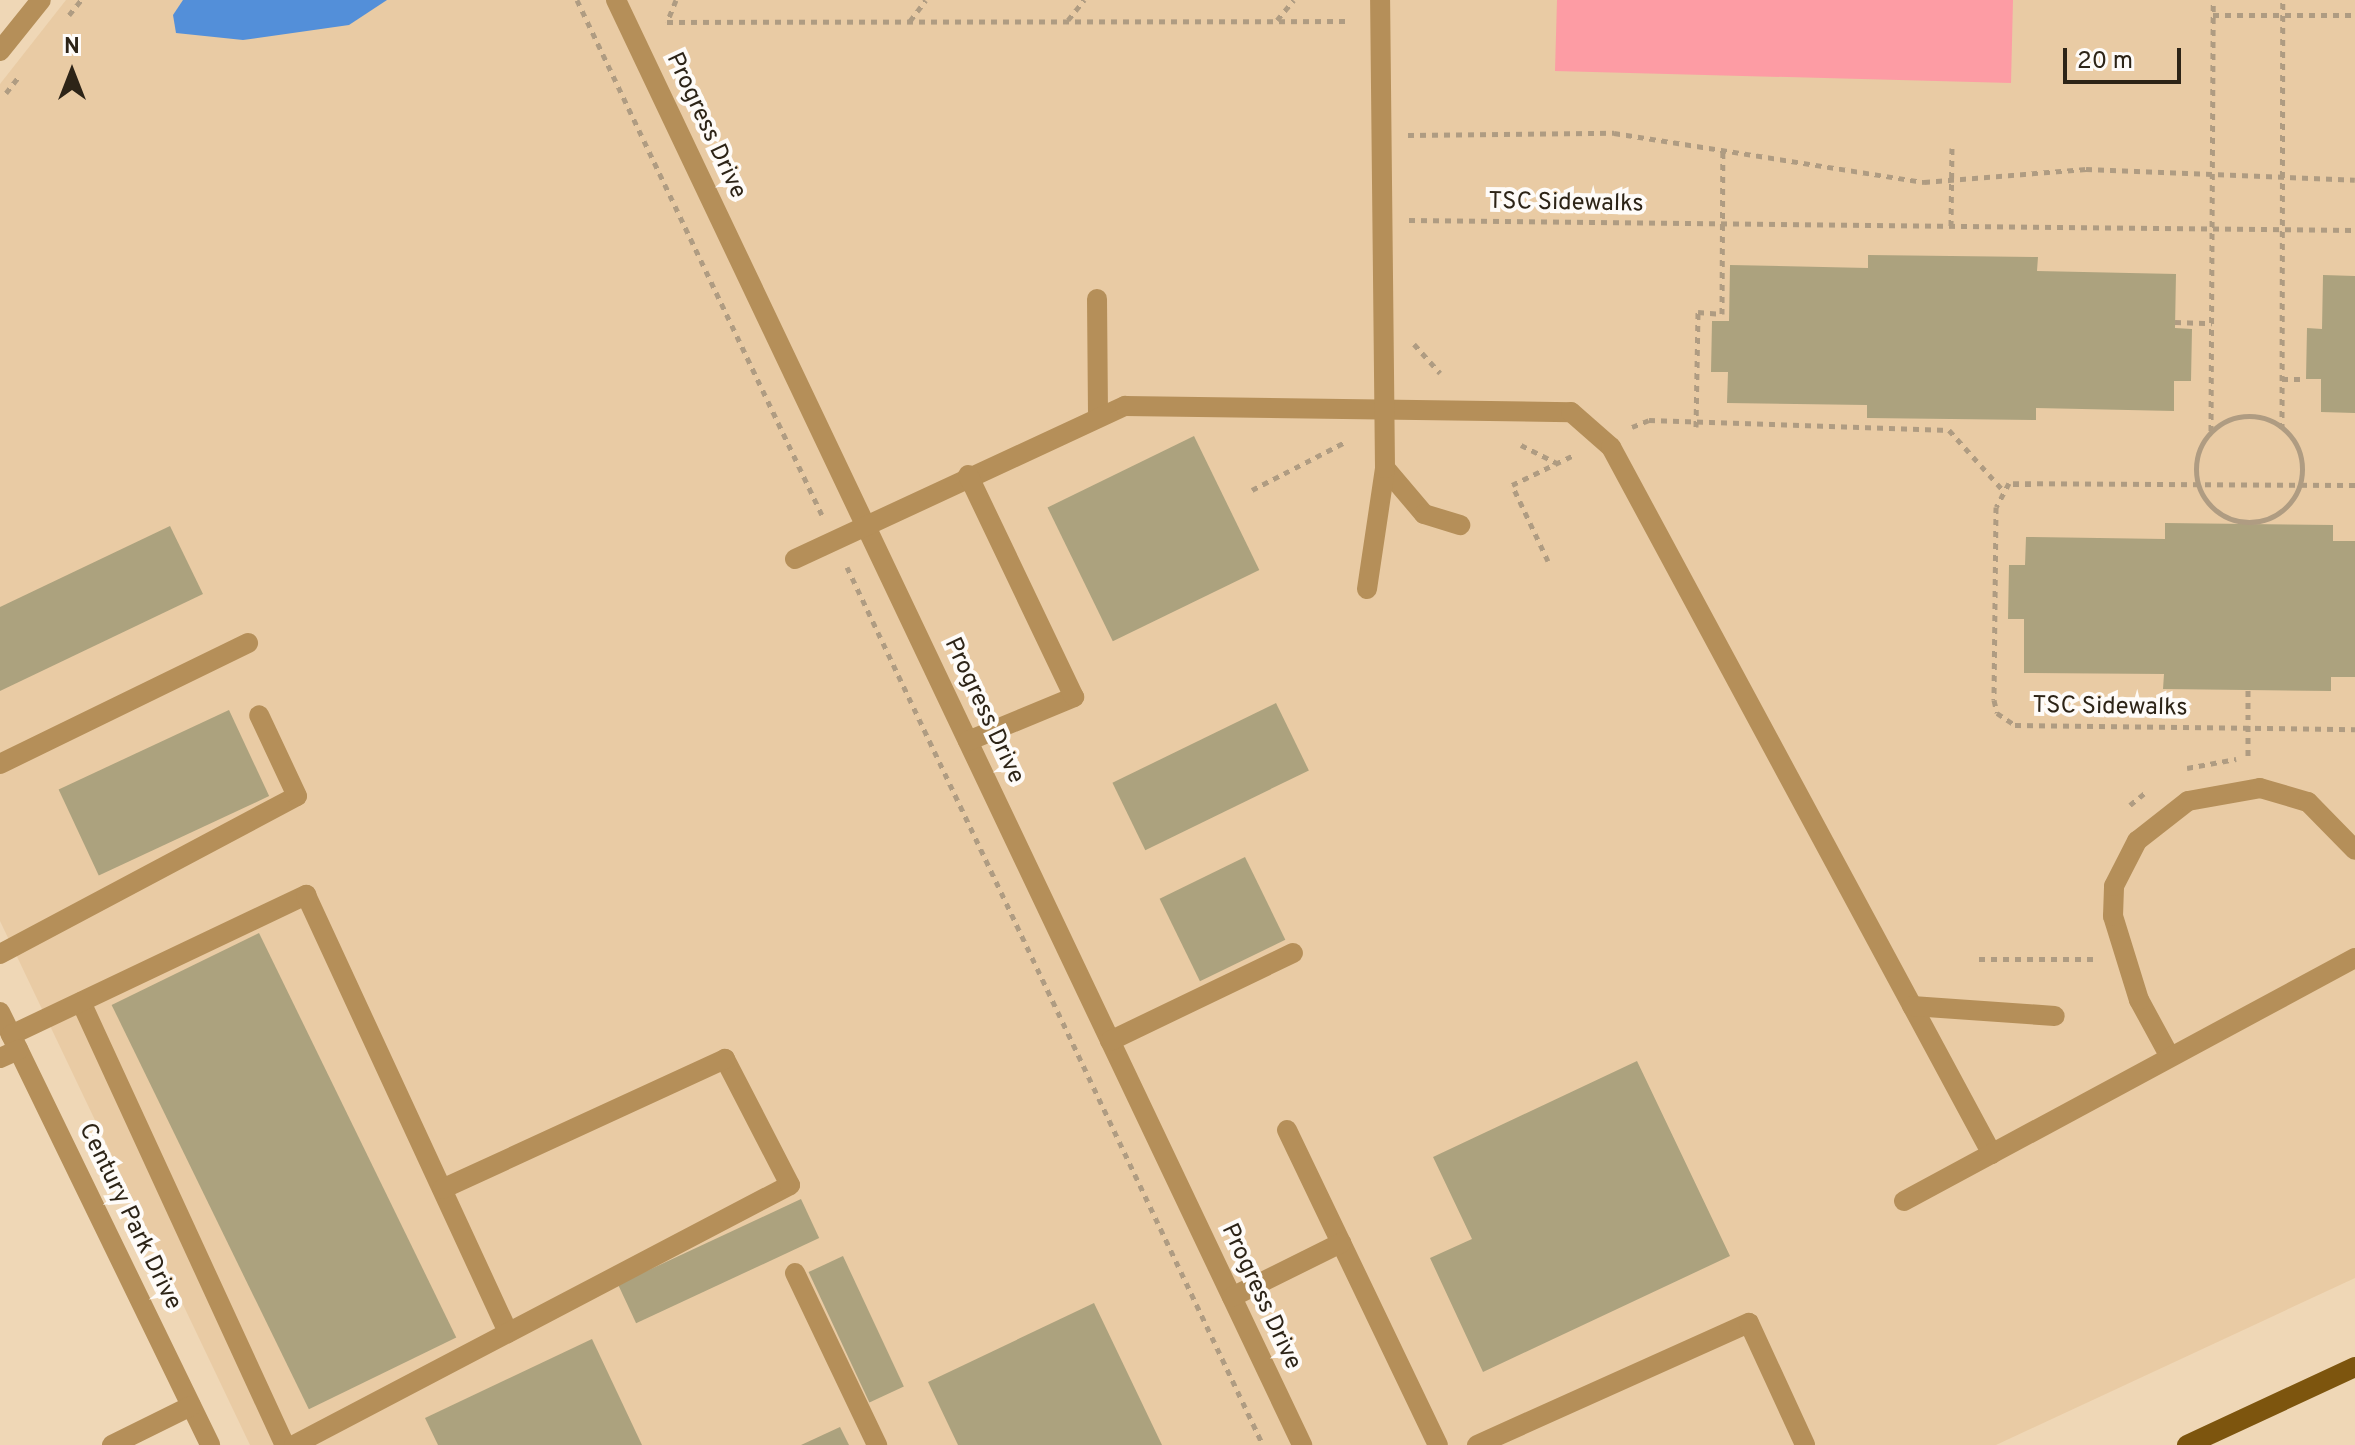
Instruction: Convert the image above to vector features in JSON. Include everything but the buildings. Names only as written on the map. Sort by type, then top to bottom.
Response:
[{"type":"main road","points":[[2187,1445],[2355,1367]]},
{"type":"street","points":[[0,51],[41,0]]},
{"type":"street","name":"Progress Drive","points":[[616,0],[1302,1445]]},
{"type":"street","points":[[1367,589],[1385,468],[1380,10]]},
{"type":"street","points":[[1097,299],[1098,416]]},
{"type":"street","points":[[795,559],[968,475],[1125,406],[1384,407],[1571,412],[1605,440],[1992,1154]]},
{"type":"street","points":[[1385,468],[1424,514],[1460,525]]},
{"type":"street","points":[[968,475],[1074,697],[968,741]]},
{"type":"street","points":[[0,764],[248,643]]},
{"type":"street","points":[[0,954],[297,796],[259,715]]},
{"type":"street","points":[[2170,1057],[2139,1000],[2113,916],[2114,886],[2137,841],[2188,801],[2260,788],[2308,802],[2355,850]]},
{"type":"street","points":[[10,1048],[81,1002],[306,895],[508,1333]]},
{"type":"street","points":[[1110,1041],[1293,953]]},
{"type":"street","points":[[1904,1201],[2355,958]]},
{"type":"street","points":[[81,1002],[285,1445]]},
{"type":"street","points":[[1912,1006],[2055,1016]]},
{"type":"street","name":"Century Park Drive","points":[[0,1012],[10,1048],[210,1445]]},
{"type":"street","points":[[294,1445],[790,1185],[725,1059],[442,1189]]},
{"type":"street","points":[[1287,1130],[1438,1445]]},
{"type":"street","points":[[1232,1297],[1341,1243]]},
{"type":"street","points":[[795,1273],[877,1445]]},
{"type":"street","points":[[1477,1445],[1749,1323],[1805,1445]]},
{"type":"street","points":[[112,1445],[191,1406]]},
{"type":"path","points":[[577,0],[1263,1445]]},
{"type":"path","points":[[676,0],[667,22],[1276,21],[1380,10]]},
{"type":"path","points":[[909,22],[926,0]]},
{"type":"path","points":[[1067,21],[1084,0]]},
{"type":"path","points":[[1276,21],[1294,0]]},
{"type":"path","points":[[2211,431],[2213,0]]},
{"type":"path","points":[[2282,429],[2283,0]]},
{"type":"path","points":[[2213,15],[2355,15]]},
{"type":"path","points":[[1407,135],[1601,132],[1952,182],[2033,170],[2212,170],[2355,180]]},
{"type":"path","points":[[1951,226],[1952,148]]},
{"type":"path","points":[[1696,427],[1698,312],[1722,314],[1723,150]]},
{"type":"path","name":"TSC Sidewalks","points":[[1408,220],[2355,230]]},
{"type":"path","points":[[2175,322],[2212,323]]},
{"type":"path","points":[[2282,379],[2306,379]]},
{"type":"path","points":[[2239,416],[2282,429],[2299,451],[2300,484],[2277,514],[2241,522],[2219,514],[2197,483],[2198,451],[2211,431],[2239,416]]},
{"type":"path","points":[[1548,561],[1512,485],[1649,420],[1696,427],[1949,430],[2002,489],[2017,480],[2355,485]]},
{"type":"path","points":[[1252,490],[1345,441]]},
{"type":"path","points":[[1526,445],[1557,463]]},
{"type":"path","name":"TSC Sidewalks","points":[[2002,489],[1994,700],[2005,721],[2355,729]]},
{"type":"path","points":[[2248,690],[2248,759]]},
{"type":"shaded area","points":[[66,0],[2355,0],[2355,1278],[1996,1445],[250,1445],[0,921],[0,84]]},
{"type":"shaded area","points":[[1557,0],[2013,0],[2011,83],[1555,71]]},
{"type":"water","points":[[183,0],[387,0],[349,25],[243,40],[176,33],[173,15]]}]
